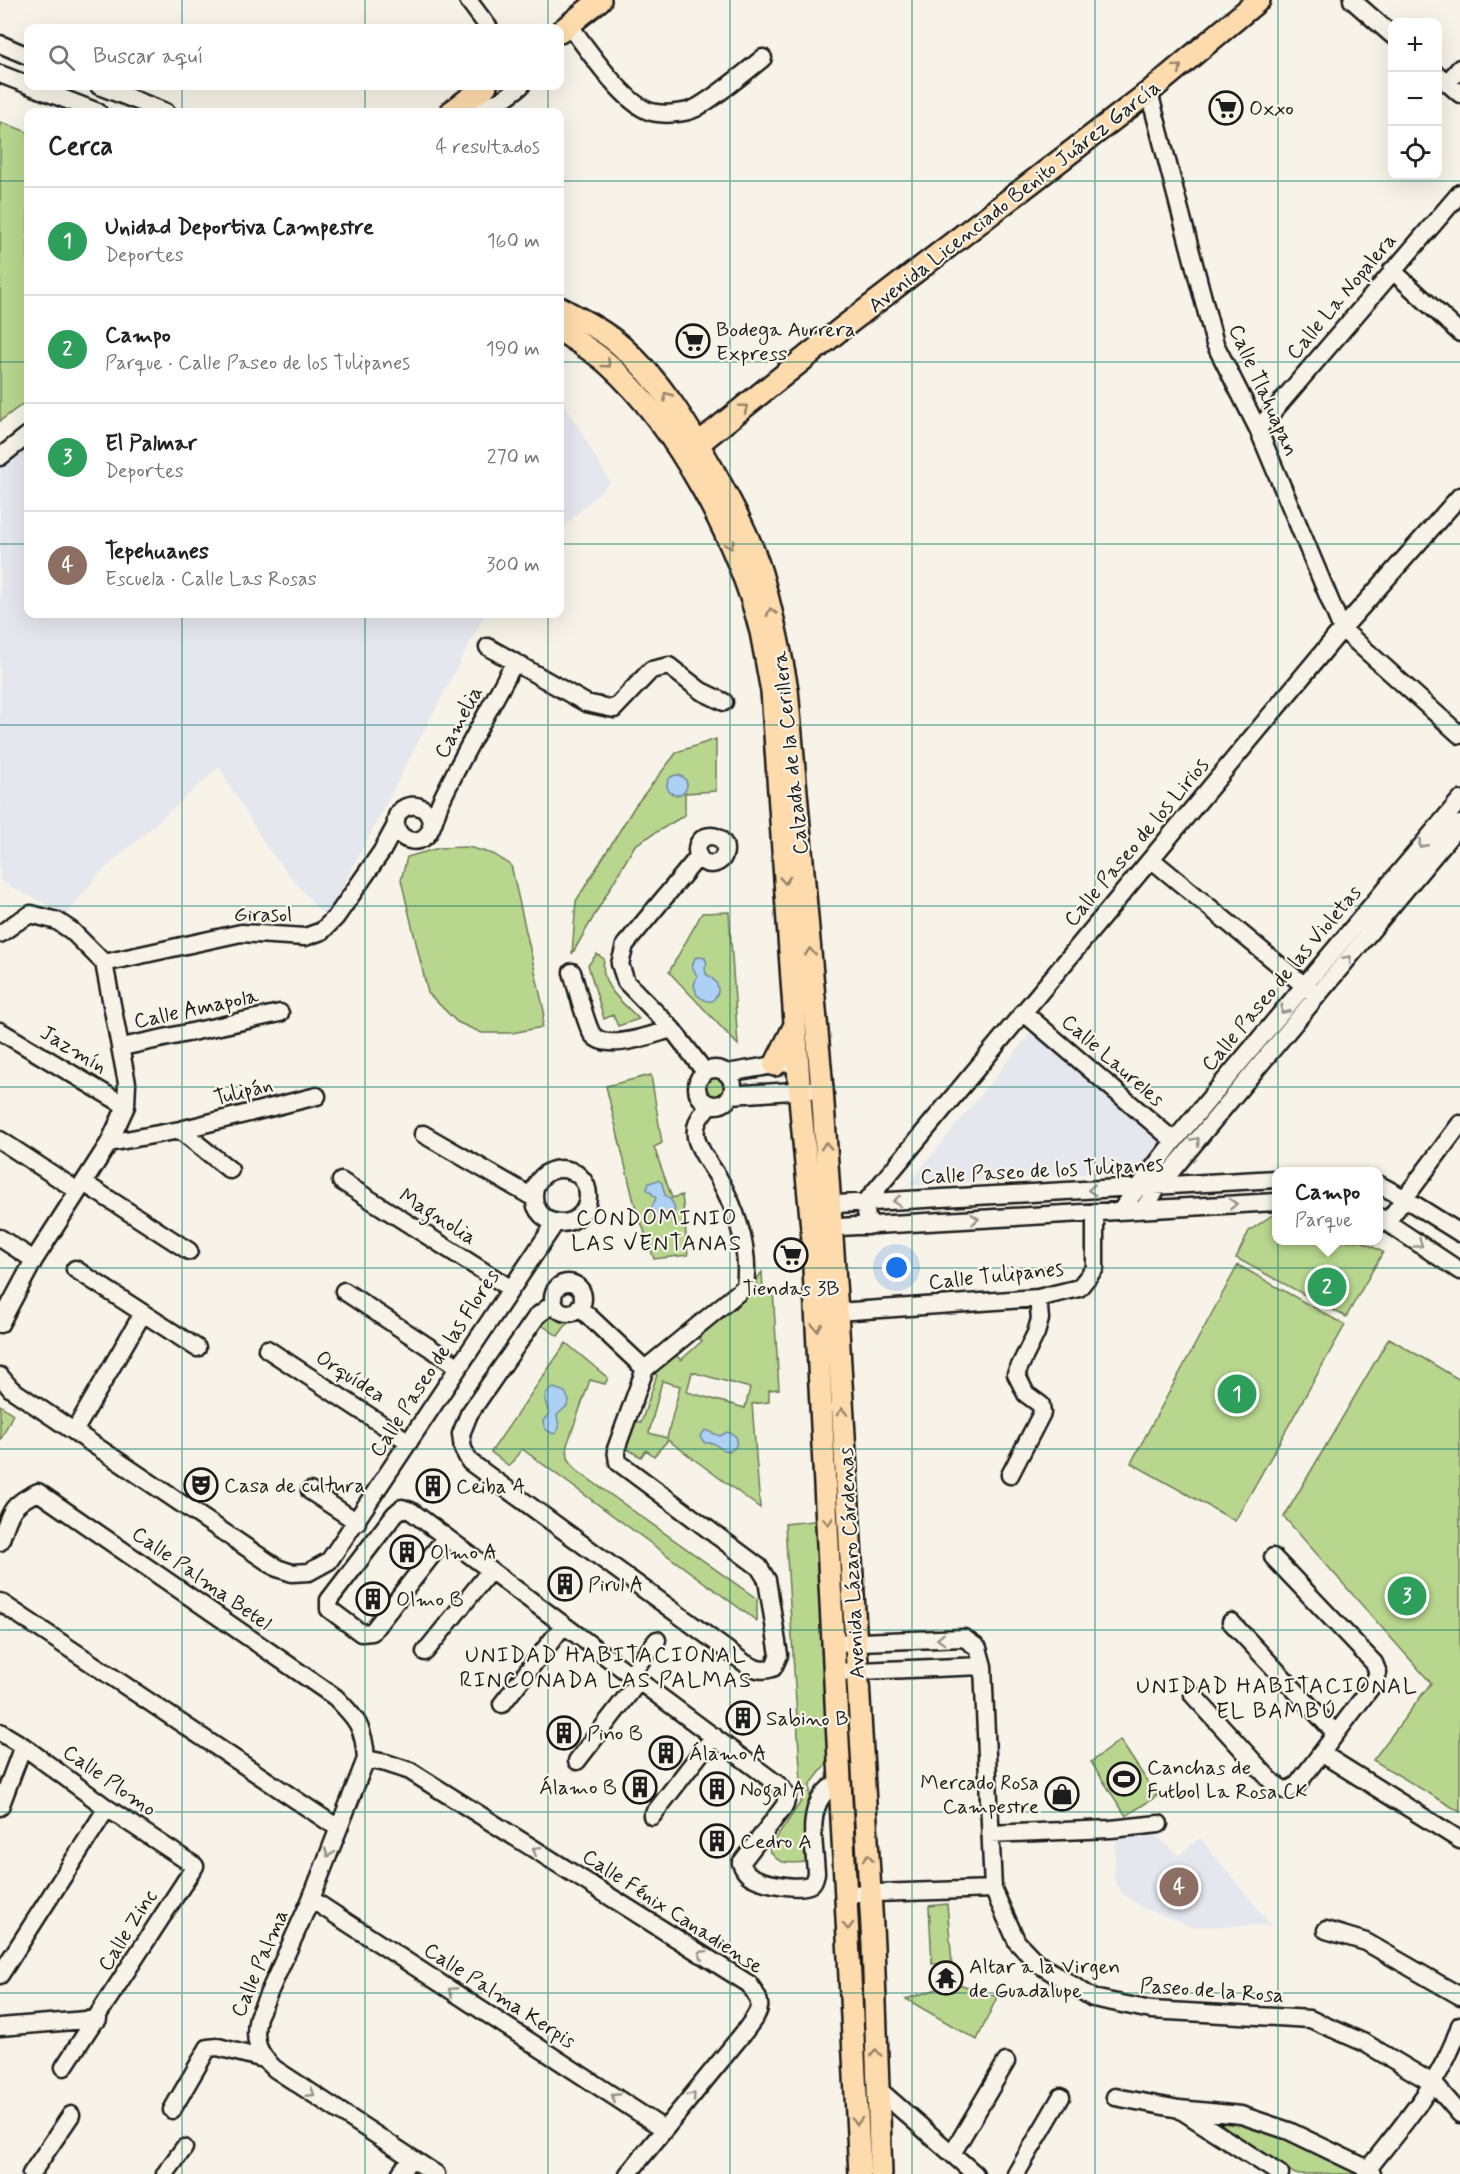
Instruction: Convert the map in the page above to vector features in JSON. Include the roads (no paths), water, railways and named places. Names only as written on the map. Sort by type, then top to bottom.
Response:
[{"type":"main road","points":[[564,28],[600,0]]},
{"type":"main road","name":"Avenida Licenciado Benito Juárez García","points":[[690,451],[841,329],[1149,92],[1259,0]]},
{"type":"main road","points":[[459,106],[481,90]]},
{"type":"main road","name":"Calzada de la Cerillera","points":[[564,310],[599,330],[633,357],[664,391],[690,451],[760,571],[776,629],[787,689],[822,1089],[820,1205]]},
{"type":"main road","name":"Calzada de la Cerillera","points":[[564,333],[608,364],[690,451]]},
{"type":"main road","name":"Calzada de la Cerillera","points":[[728,516],[742,575],[760,631],[772,691],[800,1090],[820,1205]]},
{"type":"main road","points":[[775,1065],[795,1024]]},
{"type":"main road","name":"Avenida Lázaro Cárdenas","points":[[820,1205],[845,1643],[857,1671],[870,1893],[881,2174]]},
{"type":"main road","name":"Avenida Lázaro Cárdenas","points":[[822,1228],[837,1312],[845,1643],[836,1672],[860,2174]]},
{"type":"street","points":[[468,0],[486,24]]},
{"type":"street","points":[[1352,0],[1388,32]]},
{"type":"street","points":[[564,28],[626,95],[647,111],[678,114],[695,109],[764,58]]},
{"type":"street","points":[[0,44],[24,54]]},
{"type":"street","points":[[1460,68],[1442,79],[1460,94]]},
{"type":"street","points":[[0,74],[24,83]]},
{"type":"street","points":[[41,90],[88,108]]},
{"type":"street","points":[[109,90],[156,108]]},
{"type":"street","points":[[459,106],[484,106],[504,99],[516,90]]},
{"type":"street","name":"Calle Tlahuapan","points":[[1149,92],[1215,344],[1258,429],[1342,630]]},
{"type":"street","name":"Calle La Nopalera","points":[[1258,429],[1460,193]]},
{"type":"street","points":[[1392,270],[1460,333]]},
{"type":"street","points":[[0,457],[24,438]]},
{"type":"street","name":"Calle Paseo de los Lirios","points":[[865,1203],[1342,630],[1460,496]]},
{"type":"street","points":[[1342,630],[1460,735]]},
{"type":"street","points":[[488,647],[586,703],[614,709],[651,670],[669,666],[701,691],[724,702]]},
{"type":"street","name":"Camelia","points":[[431,824],[514,663]]},
{"type":"street","name":"Calle Paseo de las Violetas","points":[[1143,1209],[1460,800]]},
{"type":"street","points":[[424,808],[441,801]]},
{"type":"street","points":[[407,806],[418,806],[424,808],[428,813],[431,824],[427,835],[416,841],[401,832],[398,814],[407,806]]},
{"type":"street","name":"Calle Paseo de las Violetas","points":[[1121,1210],[1174,1141],[1311,990],[1454,842],[1460,824]]},
{"type":"street","name":"Girasol","points":[[104,963],[241,933],[305,937],[322,931],[336,917],[382,851],[401,832]]},
{"type":"street","points":[[698,857],[625,945],[620,964],[626,982],[672,1029],[705,1072]]},
{"type":"street","points":[[1151,859],[1311,990]]},
{"type":"street","points":[[0,934],[31,914],[57,921],[80,938],[104,963],[128,1083],[126,1106],[109,1143],[34,1260],[0,1324]]},
{"type":"street","points":[[572,972],[592,1034],[601,1041],[612,1044],[672,1029]]},
{"type":"street","name":"Calle Laureles","points":[[1023,1012],[1174,1141]]},
{"type":"street","name":"Calle Amapola","points":[[122,1047],[280,1013]]},
{"type":"street","name":"Jazmín","points":[[0,1031],[126,1106]]},
{"type":"street","points":[[727,1073],[733,1088],[731,1095],[722,1103],[705,1102],[698,1092],[698,1081],[705,1072],[716,1069],[727,1073],[819,1058]]},
{"type":"street","points":[[731,1095],[822,1089]]},
{"type":"street","name":"Tulipán","points":[[109,1143],[180,1130],[317,1096]]},
{"type":"street","points":[[554,1303],[537,1316],[469,1414],[461,1434],[463,1449],[470,1462],[746,1664],[757,1670],[766,1671],[772,1668],[779,1654],[767,1580],[759,1567],[618,1462],[616,1449],[645,1369],[745,1287],[747,1269],[736,1214],[731,1200],[697,1141],[696,1122],[710,1104]]},
{"type":"street","points":[[1383,1218],[1404,1198],[1460,1124]]},
{"type":"street","points":[[180,1130],[230,1170]]},
{"type":"street","points":[[423,1134],[534,1198],[541,1214],[556,1222],[566,1222],[582,1214],[588,1196],[587,1187],[576,1173],[568,1169],[550,1170],[538,1182],[534,1198]]},
{"type":"street","points":[[0,1140],[189,1251]]},
{"type":"street","name":"Calle Paseo de los Tulipanes","points":[[820,1205],[1272,1179]]},
{"type":"street","name":"Magnolia","points":[[341,1181],[510,1288]]},
{"type":"street","points":[[1383,1187],[1460,1233]]},
{"type":"street","points":[[822,1228],[1272,1202]]},
{"type":"street","points":[[865,1203],[868,1226]]},
{"type":"street","name":"Calle Tulipanes","points":[[837,1312],[1038,1298],[1079,1288],[1095,1268],[1095,1212]]},
{"type":"street","points":[[1383,1220],[1460,1271]]},
{"type":"street","name":"Calle Paseo de las Flores","points":[[0,1376],[11,1389],[277,1568],[292,1574],[309,1572],[328,1561],[357,1522],[510,1288],[556,1222]]},
{"type":"street","points":[[0,1239],[34,1260]]},
{"type":"street","points":[[75,1269],[142,1314],[197,1347]]},
{"type":"street","points":[[563,1283],[572,1283],[583,1298],[579,1307],[570,1312],[560,1311],[554,1303],[553,1294],[563,1283]]},
{"type":"street","points":[[344,1290],[459,1367]]},
{"type":"street","points":[[1010,1475],[1042,1413],[1041,1406],[1026,1395],[1016,1374],[1036,1333],[1040,1319],[1038,1298]]},
{"type":"street","points":[[579,1307],[645,1369]]},
{"type":"street","points":[[75,1430],[142,1314]]},
{"type":"street","name":"Orquídea","points":[[267,1348],[409,1442]]},
{"type":"street","points":[[310,1491],[357,1522]]},
{"type":"street","name":"Calle Palma Betel","points":[[0,1542],[12,1510],[21,1500],[38,1492],[335,1697],[356,1719],[365,1744],[366,1759]]},
{"type":"street","points":[[446,1537],[372,1632],[361,1633],[329,1609],[329,1600],[398,1510],[402,1508],[411,1511],[446,1537],[563,1626],[634,1679],[714,1736],[786,1793],[785,1805],[741,1863],[748,1874],[772,1884],[800,1886],[809,1885],[814,1881],[816,1806],[823,1793],[841,1780]]},
{"type":"street","points":[[1193,1695],[1273,1783],[1286,1791],[1297,1785],[1372,1686],[1378,1673],[1374,1664],[1273,1557]]},
{"type":"street","points":[[425,1652],[490,1571]]},
{"type":"street","points":[[0,1602],[338,1828]]},
{"type":"street","points":[[1231,1622],[1336,1734]]},
{"type":"street","points":[[502,1704],[563,1626]]},
{"type":"street","points":[[836,1672],[984,1665],[978,1648],[964,1638],[845,1643]]},
{"type":"street","points":[[577,1761],[634,1679],[657,1640]]},
{"type":"street","name":"Paseo de la Rosa","points":[[984,1665],[993,1889],[1017,1942],[1037,1963],[1093,1998],[1151,2010],[1310,2019],[1365,2043],[1434,2084],[1460,2114]]},
{"type":"street","name":"Calle Plomo","points":[[0,1732],[23,1746],[107,1808],[195,1866]]},
{"type":"street","points":[[652,1816],[714,1736]]},
{"type":"street","points":[[0,1807],[23,1746]]},
{"type":"street","points":[[1321,1753],[1460,1840]]},
{"type":"street","name":"Calle Palma","points":[[264,2059],[254,2034],[258,2017],[311,1899],[366,1759]]},
{"type":"street","name":"Calle Fénix Canadiense","points":[[366,1759],[410,1771],[749,1984],[759,1997],[758,2012],[745,2031],[628,2174]]},
{"type":"street","points":[[0,1975],[107,1808]]},
{"type":"street","points":[[990,1834],[1159,1824]]},
{"type":"street","name":"Calle Zinc","points":[[64,2067],[98,2019],[195,1866]]},
{"type":"street","points":[[847,1894],[993,1889]]},
{"type":"street","name":"Calle Palma Kerpis","points":[[311,1899],[664,2129]]},
{"type":"street","points":[[1326,1930],[1366,1942],[1460,1996]]},
{"type":"street","points":[[0,2027],[98,2019]]},
{"type":"street","points":[[1115,2097],[1179,2109],[1241,2115],[1288,2132],[1370,2171],[1434,2084],[1456,2039],[1460,2025]]},
{"type":"street","points":[[172,2110],[208,2048],[218,2047],[264,2059],[275,2069],[436,2174]]},
{"type":"street","points":[[952,2154],[1006,2062]]},
{"type":"street","points":[[878,2089],[975,2174]]},
{"type":"street","points":[[1016,2174],[1061,2097]]},
{"type":"street","points":[[1179,2109],[1280,2174]]},
{"type":"street","points":[[31,2174],[71,2115]]},
{"type":"street","points":[[165,2174],[184,2148]]},
{"type":"street","points":[[400,2174],[411,2158]]},
{"type":"water","points":[[673,775],[681,775],[687,781],[687,789],[681,795],[673,795],[667,789],[667,781]]},
{"type":"water","points":[[695,958],[705,958],[706,974],[718,986],[717,994],[712,1001],[706,1001],[697,995],[694,985],[697,976],[692,966]]},
{"type":"water","points":[[658,1180],[662,1183],[665,1195],[674,1206],[673,1216],[665,1221],[653,1217],[651,1209],[656,1198],[647,1189],[649,1183]]},
{"type":"water","points":[[554,1388],[565,1392],[569,1401],[557,1415],[559,1428],[553,1434],[545,1429],[543,1421],[549,1414],[545,1396]]},
{"type":"water","points":[[705,1430],[720,1436],[727,1432],[733,1434],[737,1438],[736,1446],[731,1451],[723,1450],[713,1443],[705,1443],[700,1437]]},
{"type":"place","name":"Oxxo","points":[[1226,108]]},
{"type":"place","name":"Bodega Aurrera Express","points":[[693,341]]},
{"type":"place","name":"Tiendas 3B","points":[[791,1255]]},
{"type":"place","name":"Campo","points":[[1327,1287]]},
{"type":"place","name":"Unidad Deportiva Campestre","points":[[1237,1394]]},
{"type":"place","name":"Casa de cultura","points":[[201,1485]]},
{"type":"place","name":"Ceiba A","points":[[433,1486]]},
{"type":"place","name":"Olmo A","points":[[407,1552]]},
{"type":"place","name":"Pirul A","points":[[565,1584]]},
{"type":"place","name":"El Palmar","points":[[1407,1596]]},
{"type":"place","name":"Olmo B","points":[[373,1599]]},
{"type":"place","name":"Sabino B","points":[[743,1718]]},
{"type":"place","name":"Pino B","points":[[564,1733]]},
{"type":"place","name":"Álamo A","points":[[666,1753]]},
{"type":"place","name":"Canchas de Futbol La Rosa CK","points":[[1124,1779]]},
{"type":"place","name":"Álamo B","points":[[640,1787]]},
{"type":"place","name":"Nogal A","points":[[717,1789]]},
{"type":"place","name":"Mercado Rosa Campestre","points":[[1062,1794]]},
{"type":"place","name":"Cedro A","points":[[717,1841]]},
{"type":"place","name":"Tepehuanes","points":[[1179,1887]]},
{"type":"place","name":"Altar a la Virgen de Guadalupe","points":[[946,1978]]},
{"type":"district","name":"CONDOMINIO LAS VENTANAS","points":[[657,1230]]},
{"type":"district","name":"UNIDAD HABITACIONAL RINCONADA LAS PALMAS","points":[[606,1667]]},
{"type":"district","name":"UNIDAD HABITACIONAL EL BAMBÚ","points":[[1277,1698]]}]
